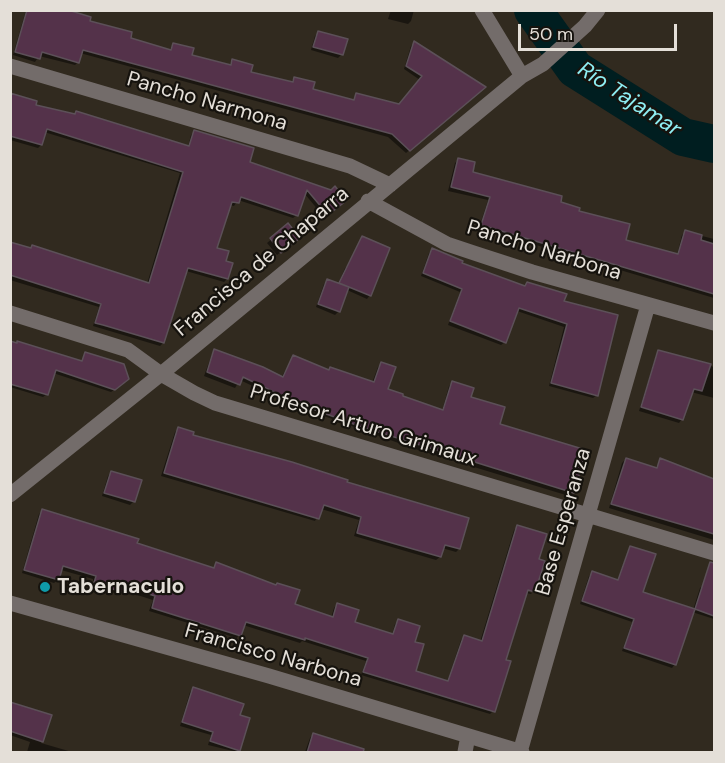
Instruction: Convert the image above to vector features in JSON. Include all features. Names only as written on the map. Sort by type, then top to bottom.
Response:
[{"type":"street","points":[[482,10],[522,76]]},
{"type":"street","name":"Francisca de Chaparra","points":[[10,495],[161,374],[522,76],[543,64],[585,26],[598,10]]},
{"type":"street","name":"Pancho Narmona","points":[[10,66],[350,166],[390,185]]},
{"type":"street","name":"Pancho Narbona","points":[[368,201],[447,244],[531,272],[714,324]]},
{"type":"street","name":"Base Esperanza","points":[[521,752],[648,305]]},
{"type":"street","name":"Profesor Arturo Grimaux","points":[[10,314],[128,350],[161,374],[215,403],[714,553]]},
{"type":"street","name":"Francisco Narbona","points":[[10,603],[269,676],[521,752]]},
{"type":"street","points":[[465,753],[468,736]]},
{"type":"building","points":[[27,10],[68,10],[91,17],[90,21],[132,32],[131,38],[171,50],[173,43],[194,48],[192,55],[231,65],[232,59],[253,65],[251,72],[293,82],[294,77],[315,82],[313,89],[354,100],[356,93],[399,104],[422,76],[406,66],[414,41],[486,87],[410,151],[392,134],[83,50],[79,63],[42,52],[40,59],[15,52]]},
{"type":"building","points":[[318,31],[348,39],[343,55],[313,47]]},
{"type":"building","points":[[10,93],[37,101],[36,105],[75,114],[76,111],[189,146],[194,130],[254,148],[250,162],[331,190],[335,186],[346,201],[328,215],[307,190],[298,216],[241,197],[239,203],[232,202],[217,248],[229,251],[226,261],[233,263],[228,279],[188,268],[164,343],[95,323],[101,304],[10,275],[10,242],[31,248],[32,245],[149,283],[183,172],[47,129],[42,145],[10,136]]},
{"type":"building","points":[[458,158],[475,162],[473,172],[562,196],[561,202],[580,208],[579,211],[630,224],[626,240],[678,254],[685,230],[702,235],[701,240],[714,244],[714,294],[481,225],[490,197],[451,187]]},
{"type":"building","points":[[288,223],[300,238],[281,253],[270,238]]},
{"type":"building","points":[[362,236],[390,248],[371,296],[339,283]]},
{"type":"building","points":[[432,248],[463,261],[462,263],[525,286],[527,282],[567,294],[564,301],[618,315],[598,396],[551,383],[567,324],[519,308],[506,343],[450,321],[462,289],[423,273]]},
{"type":"building","points":[[327,279],[349,287],[340,312],[318,304]]},
{"type":"building","points":[[10,341],[17,343],[17,341],[82,361],[85,352],[124,364],[129,379],[115,390],[56,370],[48,395],[10,384]]},
{"type":"building","points":[[214,349],[283,377],[293,355],[329,370],[330,367],[374,382],[381,362],[396,367],[388,389],[443,410],[452,381],[474,388],[471,397],[505,407],[500,424],[586,450],[574,493],[359,426],[299,404],[243,377],[240,385],[207,372]]},
{"type":"building","points":[[658,350],[711,364],[702,391],[694,389],[683,420],[641,407]]},
{"type":"building","points":[[178,427],[194,432],[193,435],[292,462],[348,480],[347,482],[469,518],[460,549],[445,545],[441,557],[357,533],[361,517],[324,505],[319,519],[164,473]]},
{"type":"building","points":[[626,458],[657,468],[660,458],[714,479],[714,534],[611,504]]},
{"type":"building","points":[[111,471],[142,480],[135,502],[104,493]]},
{"type":"building","points":[[42,509],[139,539],[137,543],[214,568],[216,562],[276,585],[277,583],[300,590],[295,604],[333,617],[337,603],[359,610],[355,622],[393,634],[398,619],[420,626],[415,642],[424,644],[416,671],[448,681],[464,635],[482,641],[517,525],[547,534],[539,559],[545,561],[535,592],[528,590],[506,660],[511,661],[495,712],[363,672],[368,658],[305,638],[305,640],[246,622],[241,636],[152,608],[155,596],[124,586],[122,592],[94,583],[96,576],[63,566],[59,580],[24,570]]},
{"type":"building","points":[[630,546],[656,554],[643,592],[695,609],[676,665],[624,648],[634,619],[582,601],[592,571],[618,580]]},
{"type":"building","points":[[710,562],[714,563],[714,616],[695,609]]},
{"type":"building","points":[[193,687],[244,704],[240,715],[250,718],[240,751],[210,741],[213,732],[182,722]]},
{"type":"building","points":[[10,702],[52,715],[43,742],[10,731]]},
{"type":"building","points":[[313,733],[364,749],[363,753],[307,753]]},
{"type":"waterway","name":"Río Tajamar","points":[[533,10],[575,69],[683,137],[714,144]]},
{"type":"place","name":"Tabernaculo","points":[[45,587]]}]
